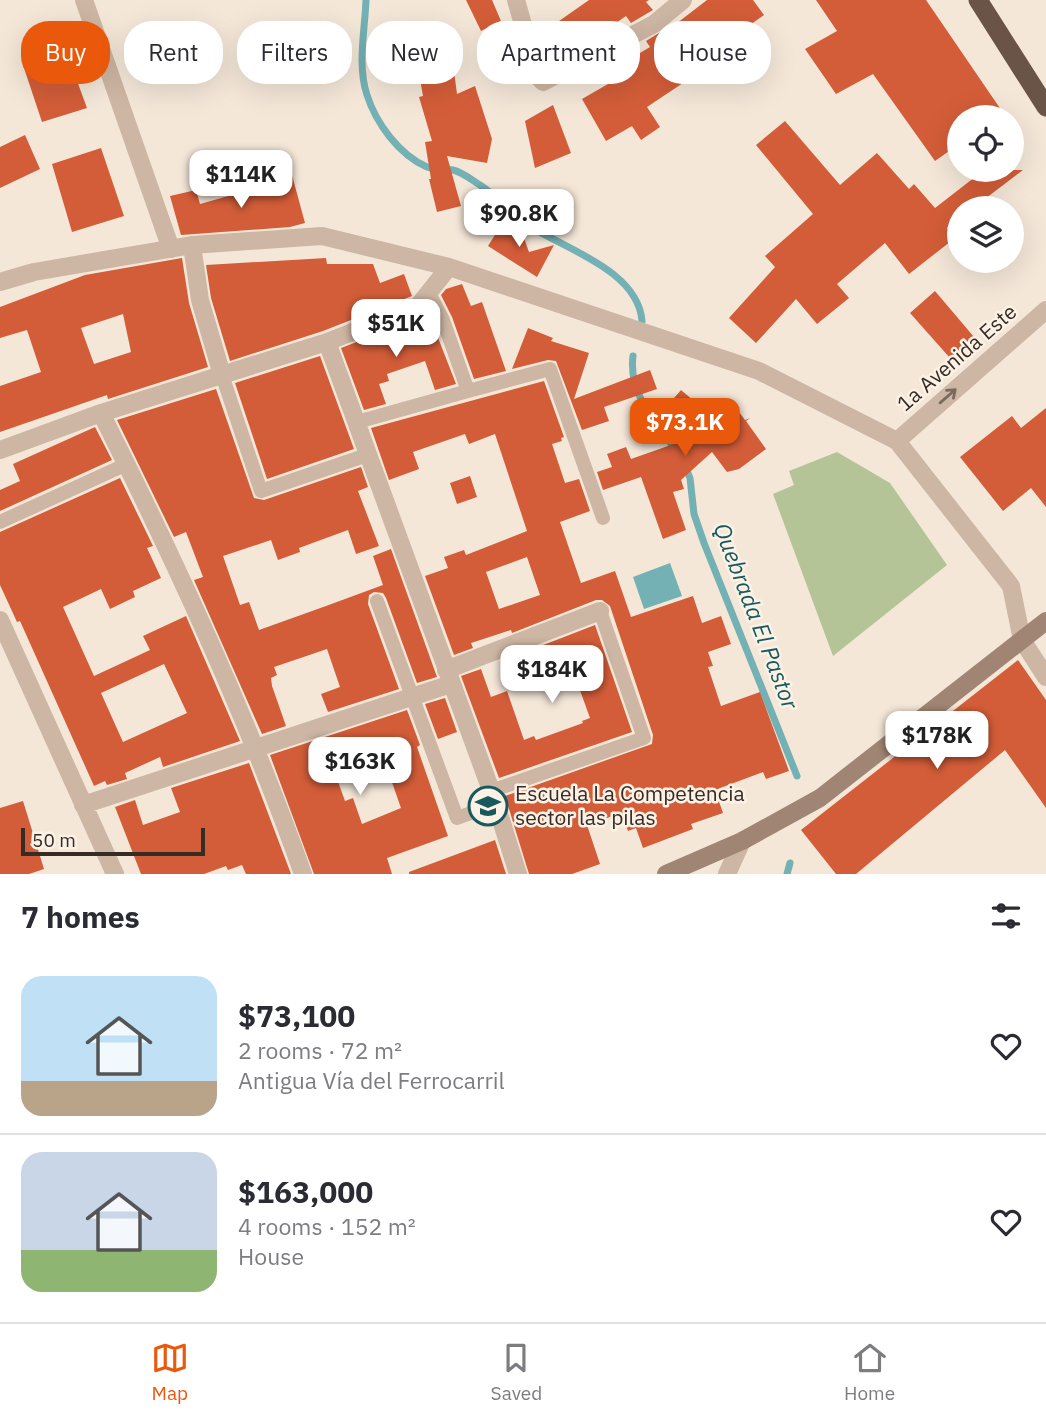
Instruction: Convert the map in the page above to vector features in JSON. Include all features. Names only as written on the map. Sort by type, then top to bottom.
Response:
[{"type":"highway","points":[[978,0],[1046,107]]},
{"type":"main road","points":[[666,874],[742,841],[820,798],[1046,621]]},
{"type":"street","points":[[84,0],[170,249]]},
{"type":"street","points":[[516,0],[538,77],[543,82],[654,24],[682,0]]},
{"type":"street","points":[[0,282],[34,271],[192,245],[322,236],[449,267],[759,371],[897,441],[1011,586],[1022,640],[1046,677]]},
{"type":"street","points":[[192,245],[201,300],[222,375]]},
{"type":"street","points":[[0,450],[101,413],[327,342],[418,306],[449,267]]},
{"type":"street","name":"1a Avenida Este","points":[[897,441],[1046,310]]},
{"type":"street","points":[[327,342],[493,798],[518,874]]},
{"type":"street","points":[[101,413],[256,746],[303,874]]},
{"type":"street","points":[[83,805],[256,746],[411,698],[449,677],[600,611]]},
{"type":"street","points":[[0,620],[115,874]]},
{"type":"street","points":[[727,874],[742,841]]},
{"type":"lane","points":[[429,293],[443,320],[468,391]]},
{"type":"lane","points":[[357,422],[550,369],[603,517]]},
{"type":"lane","points":[[222,375],[261,491],[367,455]]},
{"type":"lane","points":[[0,522],[127,464]]},
{"type":"lane","points":[[377,601],[457,818],[493,798],[644,738],[600,611]]},
{"type":"green space","points":[[837,452],[890,483],[947,565],[833,656],[773,494],[794,485],[789,471]]},
{"type":"water","points":[[670,563],[682,596],[644,609],[633,577]]},
{"type":"building","points":[[466,0],[492,0],[501,21],[477,23]]},
{"type":"building","points":[[589,0],[649,0],[646,2],[653,10],[634,21],[630,21],[626,16],[619,21],[559,21]]},
{"type":"building","points":[[707,0],[753,0],[764,15],[756,21],[680,21]]},
{"type":"building","points":[[816,0],[926,0],[998,105],[947,105],[947,152],[935,161],[873,74],[836,94],[805,49],[837,31]]},
{"type":"building","points":[[654,36],[654,84],[682,84],[647,107],[660,127],[641,140],[632,126],[606,141],[582,99],[608,84],[640,84],[640,53],[650,47],[646,41]]},
{"type":"building","points":[[29,84],[78,84],[87,108],[42,122]]},
{"type":"building","points":[[421,84],[456,84],[457,94],[475,86],[492,139],[487,163],[447,156],[461,206],[437,212],[429,179],[425,142],[432,141],[419,97],[423,96]]},
{"type":"building","points":[[553,105],[571,153],[535,168],[525,121]]},
{"type":"building","points":[[785,121],[840,185],[877,153],[909,189],[914,184],[935,208],[947,199],[947,244],[909,274],[885,243],[837,284],[849,298],[817,324],[796,299],[756,343],[729,318],[775,267],[765,256],[813,214],[756,145]]},
{"type":"building","points":[[25,135],[40,169],[0,188],[0,147]]},
{"type":"building","points":[[101,148],[124,216],[72,232],[52,164]]},
{"type":"building","points":[[292,175],[305,223],[290,227],[181,235],[170,196],[196,190],[200,204],[271,184],[270,181]]},
{"type":"building","points":[[969,182],[1007,182],[989,196],[950,196]]},
{"type":"building","points":[[505,219],[521,230],[529,252],[554,245],[537,277],[488,246]]},
{"type":"building","points":[[182,258],[189,303],[208,367],[108,399],[107,395],[0,432],[0,386],[41,372],[27,330],[0,338],[0,307],[85,275]],"holes":[[[123,314],[131,352],[94,364],[81,328]]]},
{"type":"building","points":[[326,258],[327,264],[373,264],[380,283],[404,274],[412,296],[323,331],[230,361],[211,298],[206,265]]},
{"type":"building","points":[[462,284],[471,306],[482,302],[506,371],[474,379],[452,317],[441,295],[446,289]]},
{"type":"building","points":[[935,291],[974,337],[950,358],[910,313]]},
{"type":"building","points":[[428,312],[456,384],[435,390],[425,361],[387,374],[389,381],[379,384],[386,404],[364,410],[341,348],[422,317]]},
{"type":"building","points":[[528,328],[553,338],[551,341],[589,353],[574,399],[650,370],[657,389],[604,407],[609,421],[582,430],[556,361],[548,360],[512,369]]},
{"type":"building","points":[[320,356],[354,449],[267,479],[235,383]]},
{"type":"building","points":[[544,381],[564,437],[561,438],[562,441],[552,444],[565,483],[579,479],[590,511],[560,522],[581,583],[615,571],[631,617],[693,596],[702,623],[721,616],[731,644],[708,652],[713,666],[708,667],[721,706],[760,692],[789,771],[766,779],[763,772],[715,790],[723,813],[691,824],[693,829],[643,848],[636,828],[628,831],[621,813],[587,825],[600,864],[572,874],[529,874],[505,796],[652,744],[653,735],[610,606],[602,600],[596,600],[512,633],[511,630],[471,643],[473,648],[454,655],[425,576],[448,568],[444,557],[464,550],[466,555],[527,531],[495,434],[469,444],[465,434],[413,452],[419,469],[389,480],[371,428]],"holes":[[[527,557],[540,595],[499,609],[486,572]]]},
{"type":"building","points":[[216,389],[254,498],[264,500],[361,467],[368,487],[358,491],[379,546],[356,554],[348,530],[299,548],[300,552],[278,560],[271,540],[223,556],[240,605],[249,602],[259,630],[383,585],[373,556],[391,549],[437,677],[417,683],[386,598],[383,593],[374,592],[369,595],[368,604],[399,689],[328,712],[321,694],[340,687],[327,649],[274,667],[277,675],[271,678],[272,686],[286,726],[262,734],[194,580],[203,577],[186,532],[174,537],[117,420]]},
{"type":"building","points":[[681,390],[713,417],[730,400],[745,420],[750,418],[746,421],[766,449],[739,469],[727,472],[712,452],[681,480],[684,489],[673,492],[686,530],[663,539],[641,477],[603,490],[597,472],[612,467],[607,454],[626,447],[631,459],[702,434],[668,405]]},
{"type":"building","points":[[1046,408],[1046,507],[1031,488],[1003,511],[960,457],[1012,416],[1021,428]]},
{"type":"building","points":[[95,427],[112,460],[0,511],[0,490],[20,481],[13,464]]},
{"type":"building","points":[[470,476],[477,497],[457,504],[450,483]]},
{"type":"building","points":[[120,478],[153,546],[147,548],[161,578],[133,591],[135,597],[110,609],[101,589],[63,607],[94,676],[150,650],[143,636],[186,616],[240,741],[163,767],[160,757],[125,773],[127,779],[107,785],[105,781],[94,786],[20,621],[17,622],[0,585],[0,532]],"holes":[[[164,664],[187,713],[123,742],[101,693]]]},
{"type":"building","points":[[595,625],[632,732],[499,778],[461,676],[481,669],[491,697],[507,691],[524,740],[534,736],[536,740],[583,723],[582,721],[590,718],[572,668],[530,682],[520,654]]},
{"type":"building","points":[[1018,660],[1046,700],[1046,808],[1005,750],[856,874],[836,874],[801,830]]},
{"type":"building","points":[[445,698],[457,732],[438,739],[425,704]]},
{"type":"building","points":[[407,710],[448,836],[387,858],[392,874],[314,874],[270,755]],"holes":[[[380,748],[401,808],[362,824],[353,798],[345,801],[332,765]]]},
{"type":"building","points":[[249,763],[291,874],[246,874],[242,865],[228,870],[226,866],[204,874],[141,874],[115,807],[135,800],[143,825],[180,812],[171,788]]},
{"type":"building","points":[[23,801],[44,869],[29,874],[0,874],[0,808]]},
{"type":"building","points":[[495,840],[506,874],[409,874],[409,872]]},
{"type":"waterway","name":"Quebrada El Pastor","points":[[366,0],[362,60],[364,84],[371,106],[390,137],[417,162],[430,168],[453,170],[463,174],[486,189],[525,223],[613,274],[627,287],[637,303],[642,321]]},
{"type":"waterway","name":"Quebrada El Pastor","points":[[633,356],[639,396],[677,452]]},
{"type":"waterway","name":"Quebrada El Pastor","points":[[685,466],[690,478],[694,514],[704,543],[797,776]]},
{"type":"waterway","name":"Quebrada El Pastor","points":[[787,874],[790,863]]},
{"type":"place","name":"Escuela La Competencia sector las pilas","points":[[488,806]]}]
